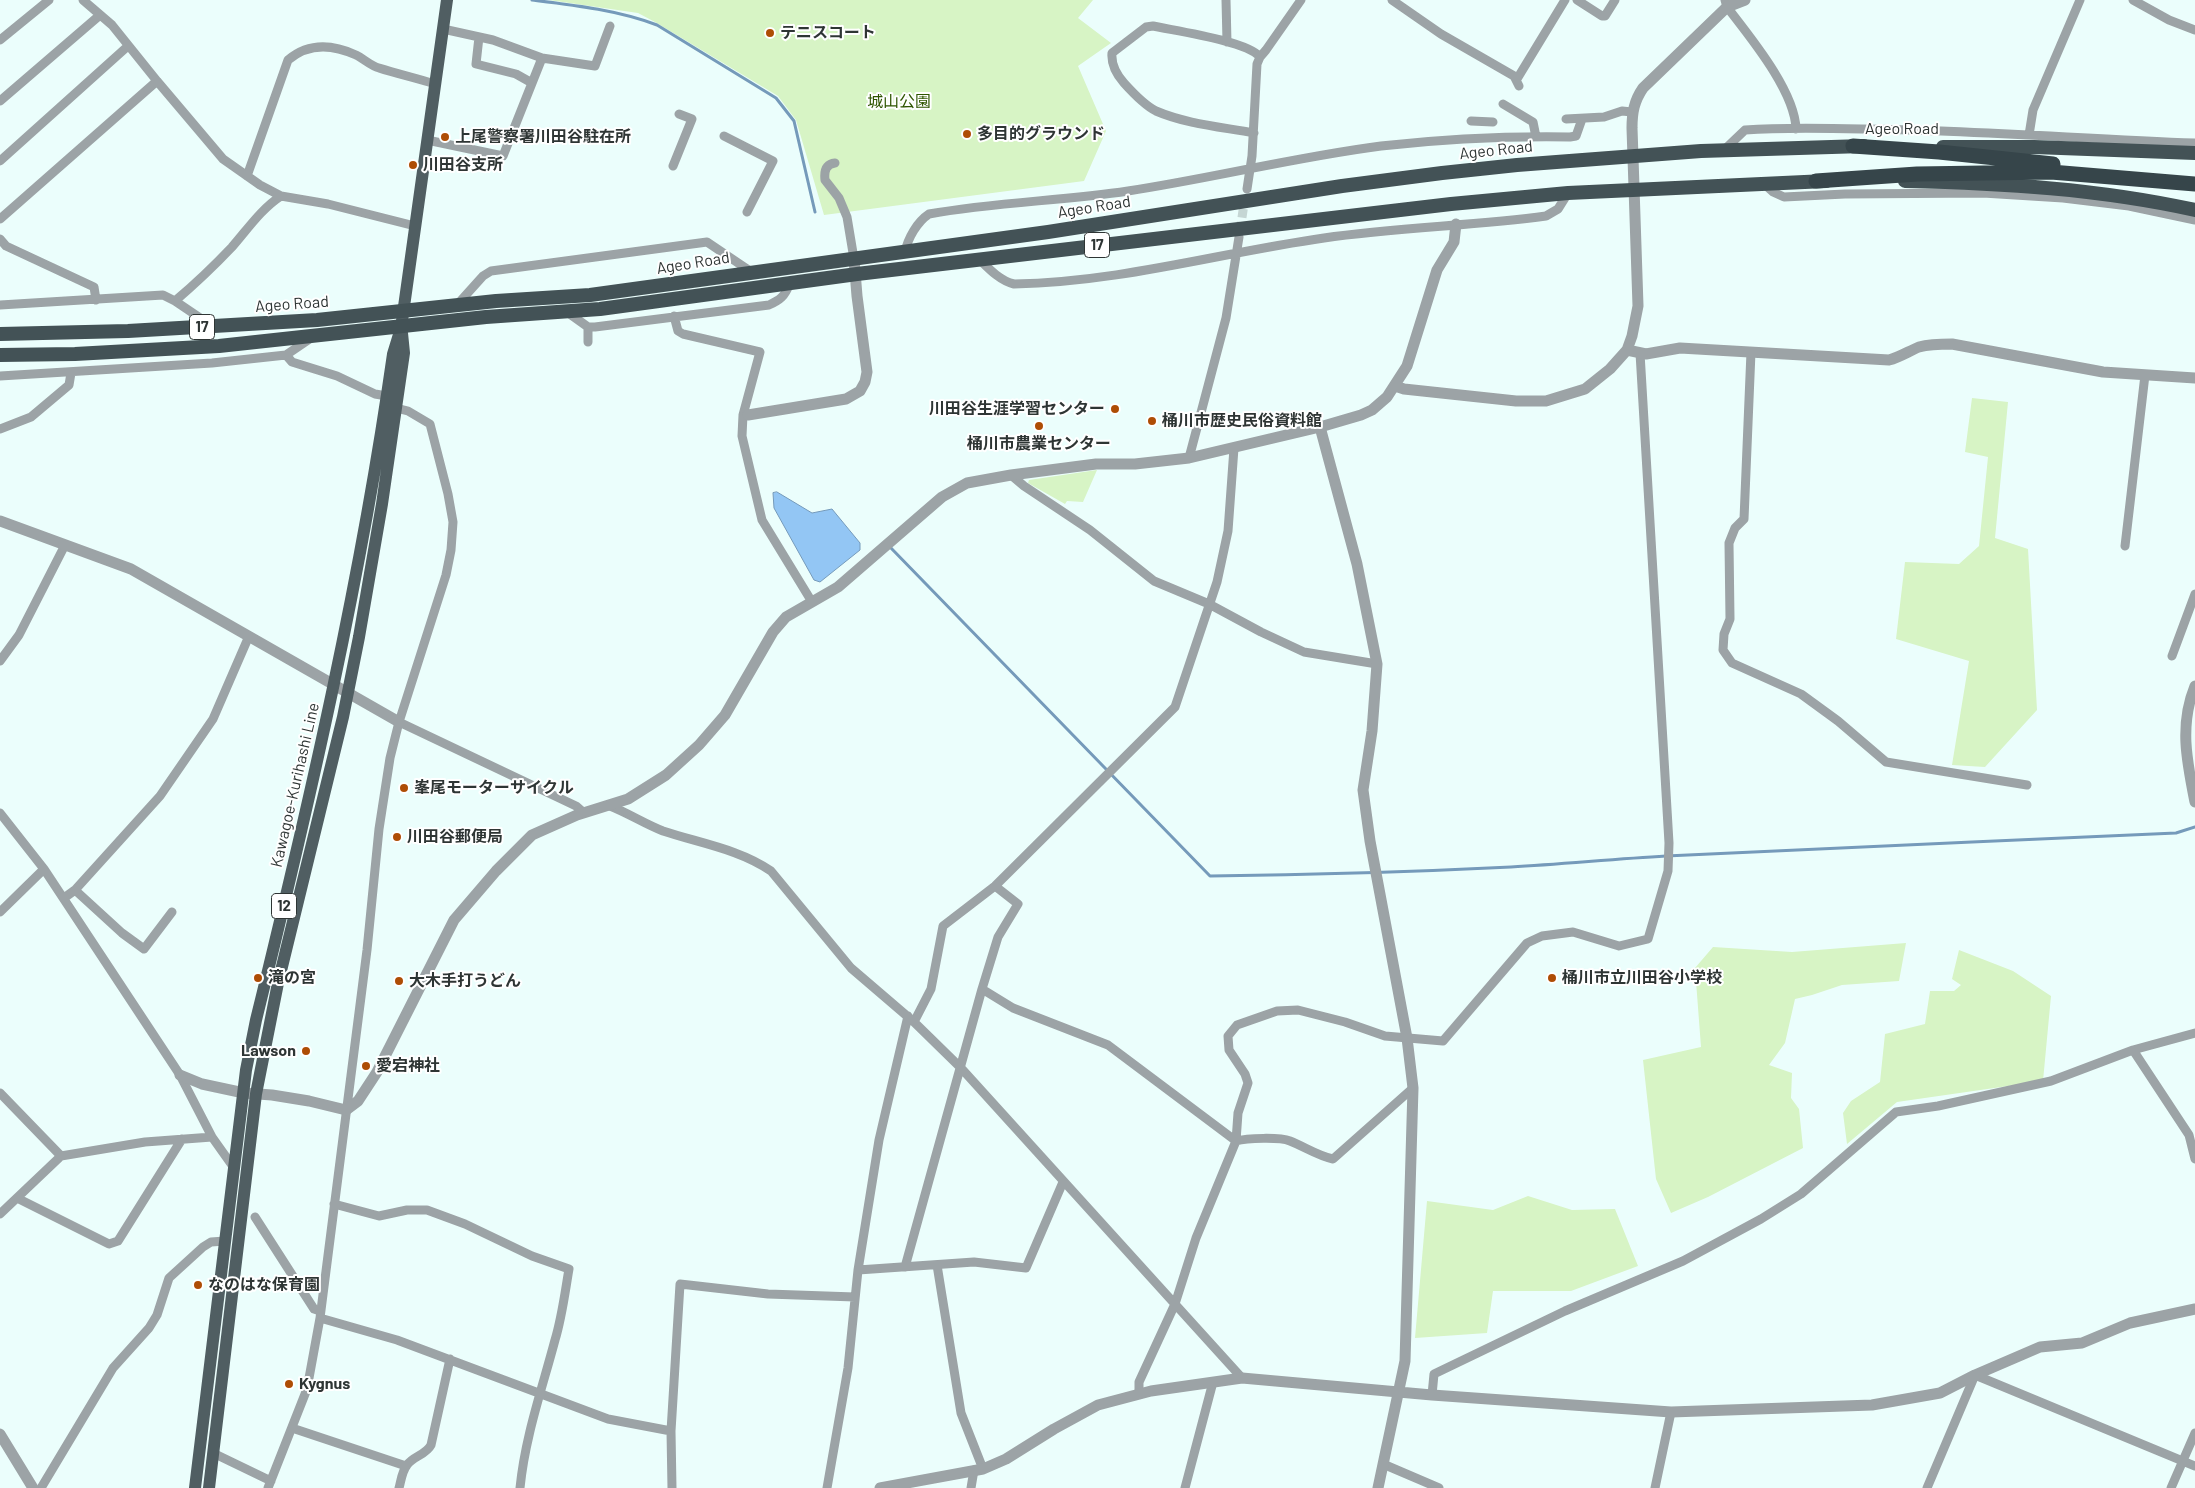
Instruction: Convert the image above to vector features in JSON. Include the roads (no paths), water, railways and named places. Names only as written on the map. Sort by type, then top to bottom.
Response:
[{"type":"highway","name":"Ageo Road","points":[[0,334],[128,331],[317,320],[647,288],[750,271],[1048,232],[1342,186],[1518,165],[1724,150],[1853,146],[2034,147],[2195,153]]},
{"type":"highway","points":[[1853,146],[2195,174]]},
{"type":"highway","points":[[1816,181],[1917,174],[2051,172],[2195,184]]},
{"type":"highway","name":"Ageo Road","points":[[0,355],[144,351],[401,328],[486,317],[567,312],[857,274],[1220,230],[1568,193],[1816,181],[1932,182],[2034,186],[2125,197],[2195,210]]},
{"type":"main road","name":"Kawagoe-Kurihashi Line","points":[[209,1488],[256,1020],[353,596],[393,354],[401,328],[447,0]]},
{"type":"main road","name":"Kawagoe-Kurihashi Line","points":[[194,1488],[234,1168],[250,1093],[348,694],[372,570],[404,353],[401,328]]},
{"type":"street","points":[[0,40],[49,0]]},
{"type":"street","points":[[83,0],[112,25],[156,81],[224,159],[247,176],[281,196],[328,204],[415,226]]},
{"type":"street","points":[[1226,0],[1228,42]]},
{"type":"street","points":[[1247,189],[1254,133],[1257,64],[1260,57],[1302,0]]},
{"type":"street","points":[[1392,0],[1518,83],[1566,0]]},
{"type":"street","points":[[1577,0],[1602,16],[1605,16],[1615,0]]},
{"type":"street","points":[[1396,386],[1404,389],[1516,401],[1546,401],[1585,389],[1610,369],[1626,350],[1632,336],[1638,306],[1632,112],[1636,98],[1643,88],[1726,3],[1745,0]]},
{"type":"street","points":[[2029,135],[2033,110],[2080,0]]},
{"type":"street","points":[[2133,0],[2169,20],[2195,30]]},
{"type":"street","points":[[1726,3],[1761,52],[1780,84],[1793,110],[1796,129]]},
{"type":"street","points":[[0,101],[100,15]]},
{"type":"street","points":[[442,29],[493,40],[542,58],[595,66],[610,26]]},
{"type":"street","points":[[1254,133],[1186,120],[1156,111],[1148,106],[1120,78],[1111,61],[1112,53],[1146,27],[1153,26],[1228,42],[1255,52],[1260,57]]},
{"type":"street","points":[[479,37],[476,64],[516,74],[532,83]]},
{"type":"street","points":[[0,162],[128,46]]},
{"type":"street","points":[[247,176],[288,60],[298,52],[317,46],[338,47],[378,68],[407,74],[435,84]]},
{"type":"street","points":[[427,140],[503,156],[542,58]]},
{"type":"street","points":[[0,218],[156,81]]},
{"type":"street","points":[[1503,104],[1533,122],[1536,137]]},
{"type":"street","points":[[1566,119],[1604,117],[1622,111],[1632,112]]},
{"type":"street","points":[[672,166],[692,119],[679,114]]},
{"type":"street","points":[[905,252],[907,240],[929,214],[1127,191],[1380,146],[1447,140],[1576,136],[1582,119]]},
{"type":"street","points":[[1471,121],[1493,122]]},
{"type":"street","points":[[1724,150],[1745,130],[1796,129],[1951,129],[2029,135],[2195,143]]},
{"type":"street","points":[[724,136],[773,161],[747,212]]},
{"type":"street","points":[[748,415],[840,401],[852,397],[860,391],[866,382],[867,372],[857,296],[857,274],[847,216],[839,198],[825,180],[825,169],[828,165],[835,164]]},
{"type":"street","points":[[1762,183],[1773,192],[1784,197],[1845,194],[1992,193],[2063,198],[2129,206],[2195,220]]},
{"type":"street","points":[[981,260],[991,271],[1007,282],[1024,284],[1093,279],[1324,238],[1546,216],[1558,208],[1568,193]]},
{"type":"street","points":[[175,301],[194,286],[230,249],[270,203],[281,196]]},
{"type":"street","points":[[180,1075],[196,1083],[272,1095],[346,1110],[358,1101],[377,1072],[443,939],[464,906],[521,844],[532,835],[584,813],[628,799],[666,775],[699,746],[725,715],[773,632],[786,617],[838,587],[916,518],[952,490],[967,483],[1010,475],[1096,464],[1135,464],[1189,458],[1320,427],[1361,416],[1372,410],[1396,386],[1407,366],[1437,270],[1454,242],[1456,224]]},
{"type":"street","points":[[1189,458],[1226,318],[1240,237]]},
{"type":"street","points":[[0,239],[6,246],[94,287],[96,300]]},
{"type":"street","points":[[455,306],[490,271],[707,242],[750,271]]},
{"type":"street","points":[[567,312],[588,328],[770,305],[778,301],[786,293],[789,284]]},
{"type":"street","points":[[0,304],[163,295],[212,326]]},
{"type":"street","points":[[674,316],[678,331],[683,334],[760,352],[743,415],[742,436],[762,520],[812,602]]},
{"type":"street","points":[[588,328],[588,342]]},
{"type":"street","points":[[0,376],[212,363],[286,355],[313,336]]},
{"type":"street","points":[[1626,350],[1646,354],[1680,348],[1889,360],[1930,345],[1952,344],[2104,372],[2195,378]]},
{"type":"street","points":[[1752,352],[1744,519],[1735,528],[1729,543],[1730,619],[1724,634],[1724,650],[1732,663],[1801,694],[1838,721],[1886,762],[2027,785]]},
{"type":"street","points":[[1139,1394],[1139,1382],[1175,1304],[1196,1238],[1236,1141],[1238,1113],[1248,1083],[1245,1074],[1229,1050],[1228,1036],[1237,1025],[1277,1011],[1298,1010],[1345,1022],[1385,1036],[1442,1041],[1527,943],[1542,936],[1573,932],[1619,946],[1648,939],[1650,935],[1668,871],[1669,843],[1640,353]]},
{"type":"street","points":[[286,355],[292,362],[338,376],[375,394],[387,396]]},
{"type":"street","points":[[0,429],[31,417],[69,385],[71,372]]},
{"type":"street","points":[[2125,546],[2145,375]]},
{"type":"street","points":[[213,1453],[270,1484],[307,1389],[320,1315],[367,950],[379,829],[390,758],[399,722],[446,575],[451,550],[453,522],[448,494],[430,424],[408,411],[396,408]]},
{"type":"street","points":[[1320,427],[1357,564],[1377,664],[1372,731],[1363,790],[1370,841],[1407,1038],[1413,1088],[1405,1361],[1378,1488]]},
{"type":"street","points":[[827,1488],[848,1368],[858,1270],[879,1140],[911,1019],[931,989],[943,926],[995,886],[1175,707],[1208,604],[1217,582],[1228,531],[1234,448]]},
{"type":"street","points":[[1010,475],[1090,530],[1154,581],[1208,604],[1260,632],[1304,652],[1377,664]]},
{"type":"street","points":[[0,521],[131,569],[399,722],[576,806],[584,813]]},
{"type":"street","points":[[0,661],[19,635],[65,544]]},
{"type":"street","points":[[2172,656],[2195,594]]},
{"type":"street","points":[[64,898],[75,890],[160,796],[213,719],[249,636]]},
{"type":"street","points":[[2195,686],[2191,695],[2184,738],[2186,760],[2195,802]]},
{"type":"street","points":[[610,806],[661,830],[720,848],[760,863],[771,870],[851,968],[911,1019],[961,1068],[1242,1378]]},
{"type":"street","points":[[0,813],[44,868],[64,898],[180,1075],[212,1137],[234,1168]]},
{"type":"street","points":[[0,912],[44,868]]},
{"type":"street","points":[[905,1267],[998,937],[1018,904],[995,886]]},
{"type":"street","points":[[75,890],[122,933],[144,949],[172,912]]},
{"type":"street","points":[[982,989],[1013,1008],[1108,1045],[1236,1141]]},
{"type":"street","points":[[1432,1395],[1434,1374],[1565,1310],[1683,1261],[1769,1214],[1800,1194],[1896,1112],[1938,1106],[2050,1081],[2133,1050],[2195,1033]]},
{"type":"street","points":[[2133,1050],[2189,1135],[2195,1159]]},
{"type":"street","points":[[1236,1141],[1244,1139],[1288,1140],[1324,1157],[1333,1159],[1413,1088]]},
{"type":"street","points":[[0,1093],[61,1156]]},
{"type":"street","points":[[0,1214],[61,1156],[145,1142],[212,1137]]},
{"type":"street","points":[[17,1198],[109,1244],[118,1241],[182,1140]]},
{"type":"street","points":[[858,1270],[974,1262],[1026,1268],[1063,1182]]},
{"type":"street","points":[[334,1204],[379,1216],[406,1210],[427,1210],[465,1224],[532,1256],[569,1268],[556,1338],[539,1394],[522,1465],[520,1488]]},
{"type":"street","points":[[255,1217],[314,1309],[320,1315],[450,1358],[539,1394],[608,1419],[671,1431]]},
{"type":"street","points":[[41,1488],[113,1368],[153,1321],[164,1299],[169,1278],[203,1247],[211,1242],[226,1241]]},
{"type":"street","points":[[937,1265],[961,1413],[978,1470],[971,1488]]},
{"type":"street","points":[[672,1488],[671,1431],[680,1284],[768,1294],[855,1297]]},
{"type":"street","points":[[880,1488],[978,1470],[1006,1459],[1054,1428],[1098,1405],[1139,1394],[1242,1378],[1432,1395],[1671,1412],[1872,1406],[1940,1393],[1975,1374],[2040,1347],[2082,1343],[2130,1323],[2195,1308]]},
{"type":"street","points":[[399,1488],[406,1466],[413,1459],[428,1451],[431,1445],[450,1358]]},
{"type":"street","points":[[1975,1374],[2195,1466]]},
{"type":"street","points":[[1927,1488],[1975,1374]]},
{"type":"street","points":[[1185,1488],[1213,1382]]},
{"type":"street","points":[[1655,1488],[1671,1412]]},
{"type":"street","points":[[292,1428],[406,1466]]},
{"type":"street","points":[[2171,1488],[2195,1433]]},
{"type":"street","points":[[0,1434],[33,1488]]},
{"type":"street","points":[[1383,1464],[1439,1488]]},
{"type":"water","points":[[777,492],[812,513],[832,509],[860,543],[860,550],[820,582],[814,580],[774,508],[773,493]]},
{"type":"waterway","points":[[532,0],[627,15],[657,25],[776,98],[794,121],[815,212]]},
{"type":"waterway","points":[[890,547],[1210,876],[1511,867],[1666,856],[2176,833],[2195,827]]},
{"type":"tunnel","points":[[1240,231],[1245,197]]},
{"type":"place","name":"テニスコート","points":[[770,33]]},
{"type":"place","name":"多目的グラウンド","points":[[967,134]]},
{"type":"place","name":"上尾警察署川田谷駐在所","points":[[445,137]]},
{"type":"place","name":"川田谷支所","points":[[413,165]]},
{"type":"place","name":"川田谷生涯学習センター","points":[[1115,409]]},
{"type":"place","name":"桶川市歴史民俗資料館","points":[[1152,421]]},
{"type":"place","name":"桶川市農業センター","points":[[1039,426]]},
{"type":"place","name":"峯尾モーターサイクル","points":[[404,788]]},
{"type":"place","name":"川田谷郵便局","points":[[397,837]]},
{"type":"place","name":"滝の宮","points":[[258,978]]},
{"type":"place","name":"桶川市立川田谷小学校","points":[[1552,978]]},
{"type":"place","name":"大木手打うどん","points":[[399,981]]},
{"type":"place","name":"Lawson","points":[[306,1051]]},
{"type":"place","name":"愛宕神社","points":[[366,1066]]},
{"type":"place","name":"なのはな保育園","points":[[198,1285]]},
{"type":"place","name":"Kygnus","points":[[289,1384]]},
{"type":"park label","name":"城山公園","points":[[899,102]]}]
